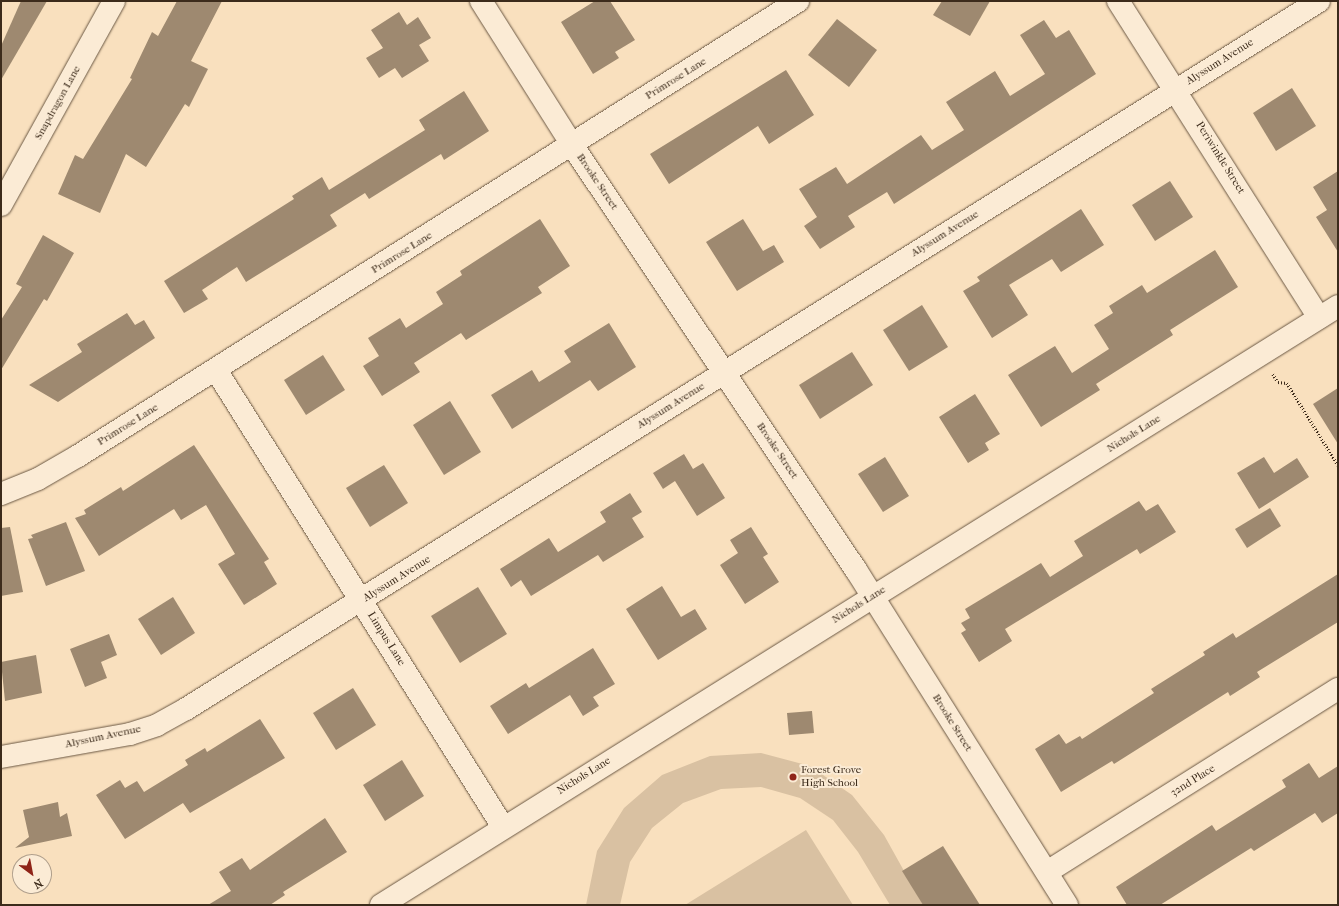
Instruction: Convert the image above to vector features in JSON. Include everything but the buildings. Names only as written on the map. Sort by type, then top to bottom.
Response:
[{"type":"street","name":"Snapdragon Lane","points":[[1,205],[114,1]]},
{"type":"street","name":"Brooke Street","points":[[481,1],[572,145],[873,597],[1067,905]]},
{"type":"street","name":"Primrose Lane","points":[[1,494],[38,479],[72,460],[798,1]]},
{"type":"street","name":"Periwinkle Street","points":[[1118,1],[1176,88],[1319,318]]},
{"type":"street","name":"Alyssum Avenue","points":[[1,757],[130,734],[157,725],[362,601],[1176,88],[1318,1]]},
{"type":"street","name":"Nichols Lane","points":[[381,905],[502,827],[1338,306]]},
{"type":"street","name":"Limpus Lane","points":[[216,370],[362,601],[502,827]]},
{"type":"street","name":"32nd Place","points":[[1047,872],[1338,689]]},
{"type":"path","points":[[1260,355],[1278,382],[1287,383],[1338,465]]},
{"type":"shaded area","points":[[761,753],[810,766],[852,795],[884,835],[923,905],[890,905],[858,852],[833,820],[800,798],[761,787],[721,789],[683,803],[652,828],[630,862],[620,905],[586,905],[597,851],[624,808],[662,775],[710,756]]},
{"type":"shaded area","points":[[806,830],[853,905],[685,905]]},
{"type":"place","name":"Forest Grove High School","points":[[793,777]]}]
